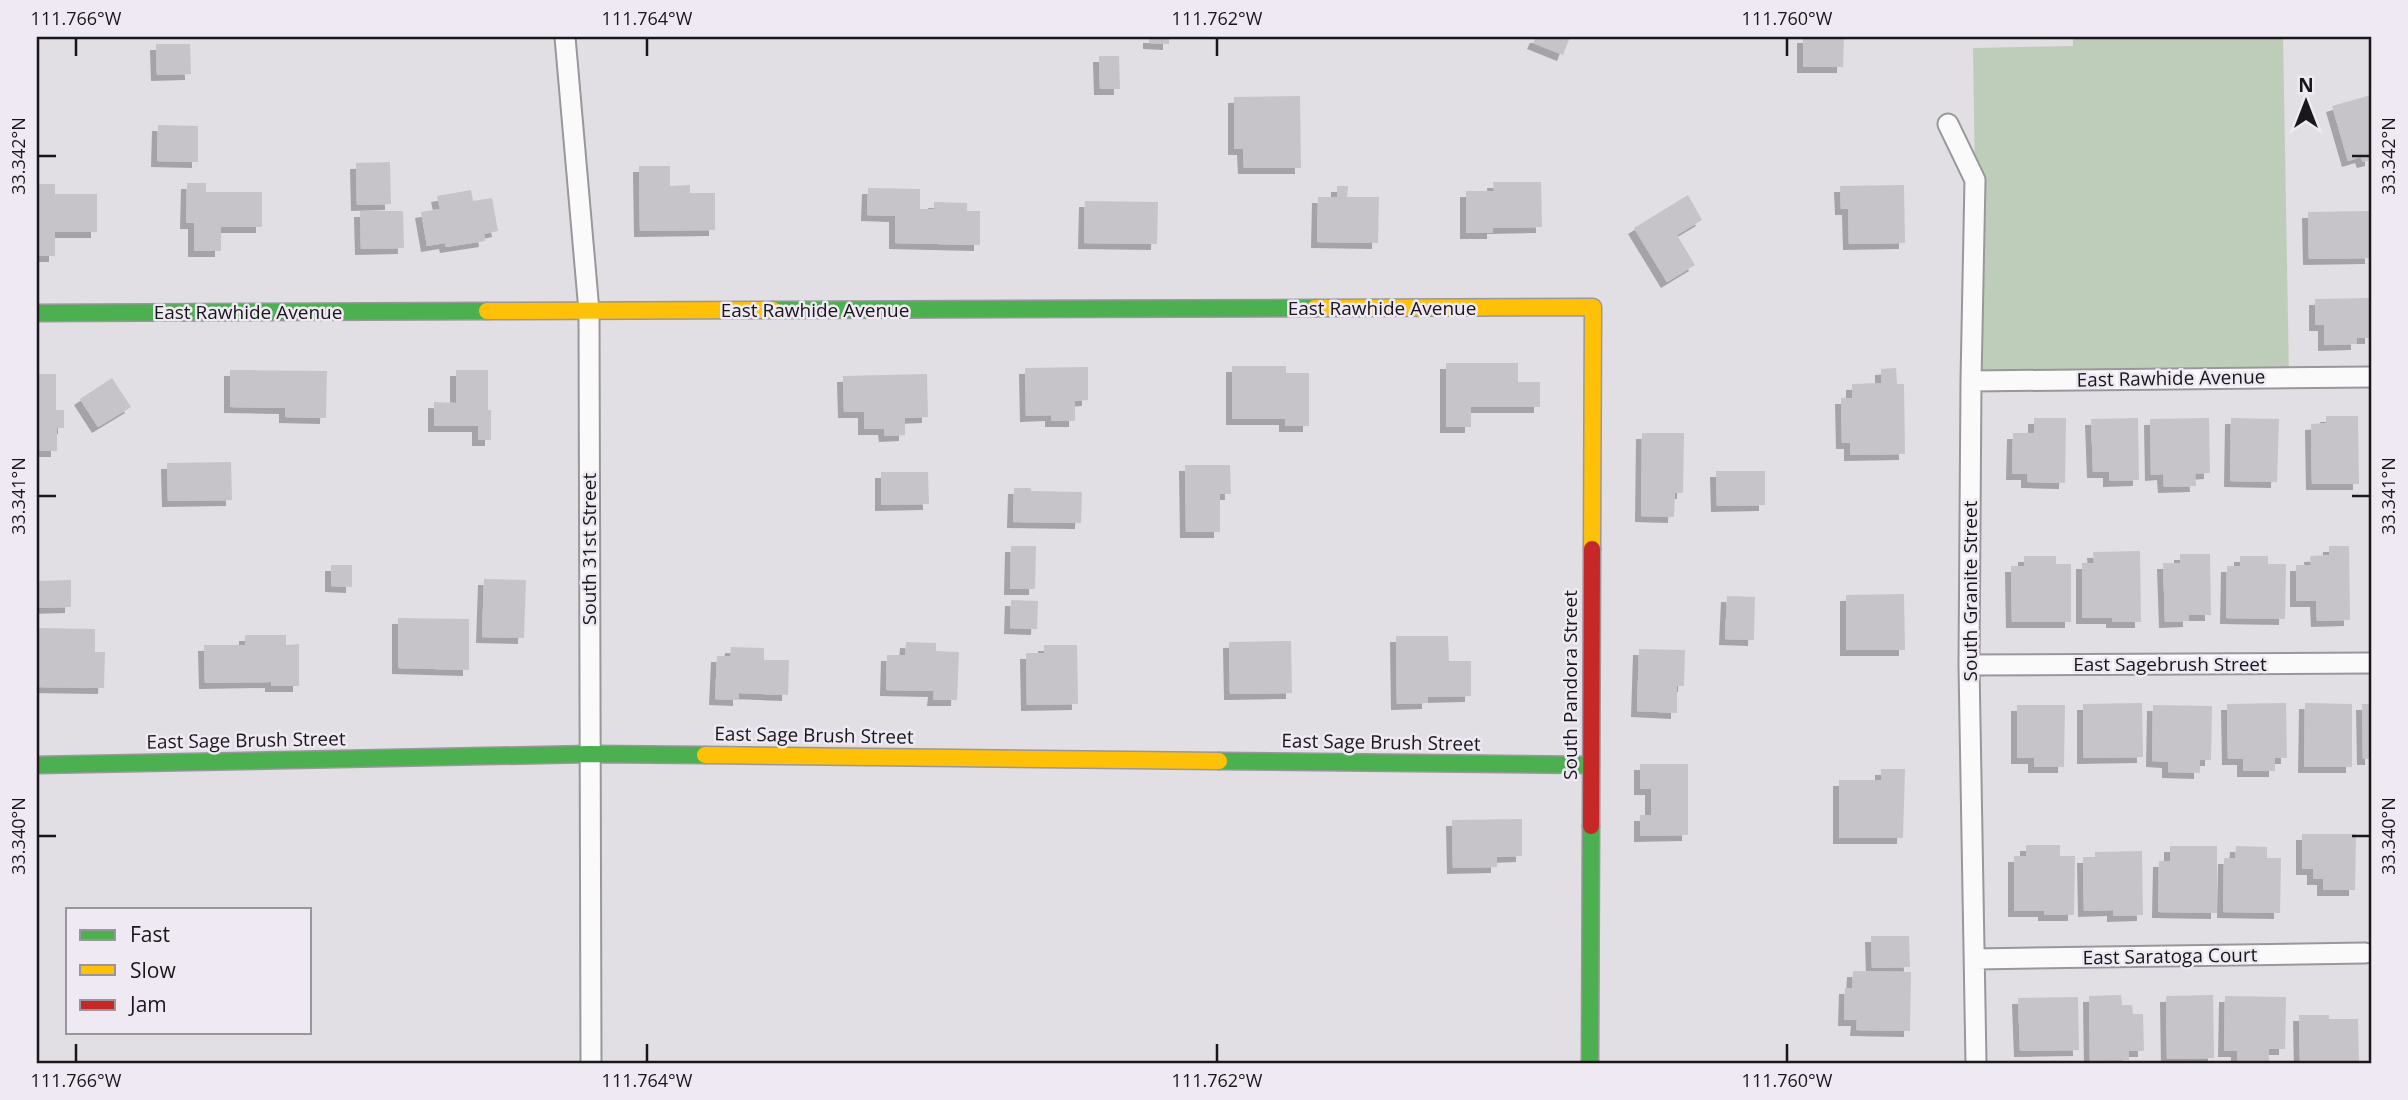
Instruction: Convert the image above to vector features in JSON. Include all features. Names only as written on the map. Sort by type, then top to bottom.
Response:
[{"type":"street","name":"South 31st Street","points":[[565,37],[589,311],[591,1063]]},
{"type":"street","name":"South Granite Street","points":[[1948,124],[1975,180],[1970,381],[1969,665],[1976,1063]]},
{"type":"street","name":"East Rawhide Avenue","points":[[37,313],[1593,307]]},
{"type":"street","name":"South Pandora Street","points":[[1590,1063],[1593,307]]},
{"type":"street","name":"East Rawhide Avenue","points":[[1970,381],[2371,377]]},
{"type":"street","name":"East Sagebrush Street","points":[[1969,665],[2371,663]]},
{"type":"street","name":"East Sage Brush Street","points":[[37,765],[590,754],[1590,765]]},
{"type":"street","name":"East Saratoga Court","points":[[1975,959],[2365,953]]},
{"type":"green space","points":[[2073,37],[2283,37],[2289,377],[1971,381],[1975,180],[1973,48],[2073,46]]},
{"type":"building","points":[[1149,37],[1169,37],[1169,44],[1149,43]]},
{"type":"building","points":[[1536,37],[1570,37],[1563,55],[1533,43]]},
{"type":"building","points":[[1803,37],[1844,37],[1843,67],[1803,67]]},
{"type":"building","points":[[156,44],[190,44],[191,74],[157,75]]},
{"type":"building","points":[[1099,56],[1119,56],[1120,89],[1100,89]]},
{"type":"building","points":[[2371,95],[2371,160],[2363,162],[2361,157],[2348,161],[2332,106]]},
{"type":"building","points":[[1300,96],[1301,168],[1244,168],[1243,149],[1234,149],[1234,97]]},
{"type":"building","points":[[158,125],[198,126],[198,162],[157,161]]},
{"type":"building","points":[[390,162],[391,204],[357,205],[356,163]]},
{"type":"building","points":[[639,166],[670,166],[670,186],[690,185],[690,193],[715,193],[715,230],[640,231]]},
{"type":"building","points":[[1493,182],[1541,182],[1542,227],[1493,228],[1493,233],[1466,233],[1466,191],[1494,191]]},
{"type":"building","points":[[187,183],[206,183],[206,192],[262,192],[262,227],[221,227],[221,251],[194,251],[194,223],[186,223]]},
{"type":"building","points":[[37,184],[55,184],[55,194],[97,194],[97,232],[55,232],[55,256],[37,256]]},
{"type":"building","points":[[1904,185],[1905,243],[1849,244],[1848,209],[1841,209],[1840,186]]},
{"type":"building","points":[[1337,186],[1348,186],[1347,197],[1379,197],[1378,243],[1317,242],[1318,197],[1337,197]]},
{"type":"building","points":[[868,188],[920,189],[920,209],[934,209],[934,202],[967,203],[967,211],[980,211],[980,245],[895,243],[895,216],[867,215]]},
{"type":"building","points":[[471,190],[473,201],[492,198],[498,231],[484,234],[485,241],[446,247],[445,243],[427,246],[421,212],[440,209],[437,196]]},
{"type":"building","points":[[1688,195],[1702,220],[1677,235],[1695,265],[1667,282],[1634,228]]},
{"type":"building","points":[[1085,201],[1158,202],[1157,244],[1084,243]]},
{"type":"building","points":[[360,211],[403,211],[404,248],[361,249]]},
{"type":"building","points":[[2370,211],[2371,258],[2309,259],[2308,212]]},
{"type":"building","points":[[2371,298],[2371,338],[2357,338],[2357,344],[2324,345],[2324,325],[2315,325],[2315,299]]},
{"type":"building","points":[[1446,363],[1518,363],[1518,382],[1540,382],[1540,407],[1471,407],[1471,427],[1446,427]]},
{"type":"building","points":[[1232,366],[1286,366],[1286,373],[1309,373],[1309,426],[1285,426],[1285,419],[1232,419]]},
{"type":"building","points":[[1088,367],[1088,400],[1075,401],[1075,421],[1051,421],[1051,415],[1026,416],[1025,368]]},
{"type":"building","points":[[1896,368],[1897,384],[1904,384],[1905,454],[1850,455],[1850,443],[1842,443],[1841,398],[1852,398],[1852,384],[1881,383],[1881,369]]},
{"type":"building","points":[[230,370],[327,371],[326,418],[285,417],[285,408],[230,407]]},
{"type":"building","points":[[456,370],[488,370],[491,440],[478,440],[478,426],[434,426],[434,402],[456,403]]},
{"type":"building","points":[[37,374],[56,374],[56,410],[64,410],[64,428],[57,428],[57,451],[37,451]]},
{"type":"building","points":[[927,374],[928,417],[905,418],[905,435],[885,436],[884,429],[864,429],[864,412],[844,412],[843,376]]},
{"type":"building","points":[[112,378],[131,407],[98,427],[80,399]]},
{"type":"building","points":[[2326,416],[2358,416],[2359,484],[2312,484],[2311,424],[2326,423]]},
{"type":"building","points":[[2034,418],[2066,418],[2065,483],[2027,482],[2027,474],[2012,474],[2013,433],[2034,433]]},
{"type":"building","points":[[2138,418],[2139,480],[2109,481],[2109,472],[2093,472],[2091,419]]},
{"type":"building","points":[[2209,418],[2210,473],[2195,474],[2196,486],[2164,487],[2163,474],[2151,475],[2150,419]]},
{"type":"building","points":[[2231,418],[2279,419],[2277,482],[2230,481]]},
{"type":"building","points":[[1642,433],[1684,433],[1683,493],[1675,493],[1674,517],[1641,516]]},
{"type":"building","points":[[231,462],[232,500],[168,501],[167,463]]},
{"type":"building","points":[[1185,465],[1230,465],[1231,494],[1220,494],[1220,532],[1186,532]]},
{"type":"building","points":[[1716,471],[1765,471],[1765,505],[1717,506]]},
{"type":"building","points":[[881,472],[928,472],[929,504],[881,505]]},
{"type":"building","points":[[1014,488],[1082,492],[1081,523],[1013,522]]},
{"type":"building","points":[[1011,546],[1036,546],[1035,589],[1010,589]]},
{"type":"building","points":[[2329,546],[2349,546],[2350,620],[2317,621],[2316,601],[2296,601],[2296,565],[2311,565],[2310,556],[2329,555]]},
{"type":"building","points":[[2140,551],[2141,622],[2082,618],[2082,563],[2094,563],[2093,552]]},
{"type":"building","points":[[2180,554],[2210,554],[2211,615],[2189,615],[2189,621],[2165,622],[2163,563],[2180,563]]},
{"type":"building","points":[[2024,556],[2056,556],[2056,564],[2071,564],[2071,622],[2012,622],[2011,566],[2024,566]]},
{"type":"building","points":[[2240,556],[2268,556],[2268,564],[2286,564],[2285,619],[2226,618],[2227,566],[2240,566]]},
{"type":"building","points":[[331,565],[352,565],[352,587],[331,586]]},
{"type":"building","points":[[484,579],[526,580],[524,638],[482,637]]},
{"type":"building","points":[[71,580],[71,607],[37,608],[37,581]]},
{"type":"building","points":[[1904,594],[1905,650],[1846,650],[1846,595]]},
{"type":"building","points":[[1727,596],[1755,597],[1754,640],[1725,639]]},
{"type":"building","points":[[1011,600],[1038,601],[1037,629],[1010,628]]},
{"type":"building","points":[[398,618],[469,619],[469,670],[398,668]]},
{"type":"building","points":[[37,628],[95,629],[95,652],[105,652],[104,688],[37,687]]},
{"type":"building","points":[[245,635],[286,635],[286,645],[299,644],[299,686],[271,686],[271,682],[205,683],[204,645],[245,645]]},
{"type":"building","points":[[1396,636],[1448,636],[1449,661],[1471,661],[1471,696],[1428,697],[1428,703],[1397,704]]},
{"type":"building","points":[[1291,641],[1292,693],[1230,694],[1229,642]]},
{"type":"building","points":[[906,642],[936,643],[936,651],[959,652],[957,700],[933,700],[934,691],[886,690],[887,655],[905,655]]},
{"type":"building","points":[[1044,645],[1077,645],[1078,704],[1027,705],[1026,653],[1044,653]]},
{"type":"building","points":[[731,647],[764,648],[764,660],[789,660],[788,695],[739,693],[739,700],[715,699],[717,656],[730,656]]},
{"type":"building","points":[[1639,649],[1685,650],[1684,686],[1677,686],[1677,713],[1637,711]]},
{"type":"building","points":[[2142,703],[2143,757],[2083,758],[2083,704]]},
{"type":"building","points":[[2286,703],[2287,758],[2275,758],[2275,771],[2243,771],[2243,759],[2228,759],[2227,704]]},
{"type":"building","points":[[2305,703],[2352,704],[2352,767],[2304,767]]},
{"type":"building","points":[[2362,704],[2371,704],[2371,759],[2363,759]]},
{"type":"building","points":[[2017,705],[2065,705],[2064,767],[2034,767],[2034,758],[2017,758]]},
{"type":"building","points":[[2153,705],[2212,706],[2211,760],[2200,760],[2200,773],[2168,772],[2168,762],[2152,761]]},
{"type":"building","points":[[1640,764],[1688,764],[1688,835],[1640,836],[1640,815],[1651,815],[1651,789],[1640,789]]},
{"type":"building","points":[[1881,769],[1905,769],[1903,838],[1839,838],[1839,780],[1881,780]]},
{"type":"building","points":[[1522,819],[1522,856],[1497,857],[1497,867],[1453,868],[1452,820]]},
{"type":"building","points":[[2302,834],[2356,834],[2355,890],[2323,890],[2323,879],[2313,879],[2313,869],[2302,869]]},
{"type":"building","points":[[2026,845],[2060,845],[2060,856],[2075,856],[2074,915],[2014,911],[2014,856],[2026,856]]},
{"type":"building","points":[[2170,846],[2217,846],[2217,913],[2158,912],[2159,861],[2170,861]]},
{"type":"building","points":[[2236,846],[2267,847],[2267,858],[2281,858],[2280,913],[2223,912],[2224,858],[2235,858]]},
{"type":"building","points":[[2142,851],[2143,915],[2113,916],[2113,910],[2084,911],[2083,857],[2095,857],[2095,852]]},
{"type":"building","points":[[1871,936],[1909,936],[1910,967],[1872,968]]},
{"type":"building","points":[[1853,971],[1911,972],[1910,1031],[1856,1030],[1857,1020],[1844,1020],[1845,988],[1852,988]]},
{"type":"building","points":[[2121,995],[2122,1005],[2132,1005],[2133,1014],[2143,1014],[2144,1051],[2129,1051],[2129,1060],[2090,1061],[2089,996]]},
{"type":"building","points":[[2213,995],[2214,1058],[2167,1059],[2166,996]]},
{"type":"building","points":[[2225,996],[2286,997],[2285,1049],[2269,1049],[2269,1062],[2237,1062],[2237,1051],[2224,1051]]},
{"type":"building","points":[[2078,997],[2079,1050],[2020,1051],[2018,998]]},
{"type":"building","points":[[2299,1015],[2358,1019],[2359,1063],[2300,1063]]},
{"type":"traffic: fast","points":[[773,310],[1315,308]]},
{"type":"traffic: fast","points":[[37,313],[487,311]]},
{"type":"traffic: fast","points":[[37,765],[590,754],[705,755]]},
{"type":"traffic: fast","points":[[1219,761],[1590,765]]},
{"type":"traffic: fast","points":[[1590,1063],[1591,826]]},
{"type":"traffic: slow","points":[[1315,308],[1593,307],[1592,549]]},
{"type":"traffic: slow","points":[[487,311],[773,310]]},
{"type":"traffic: slow","points":[[705,755],[1219,761]]},
{"type":"traffic: jam","points":[[1591,826],[1592,549]]}]
